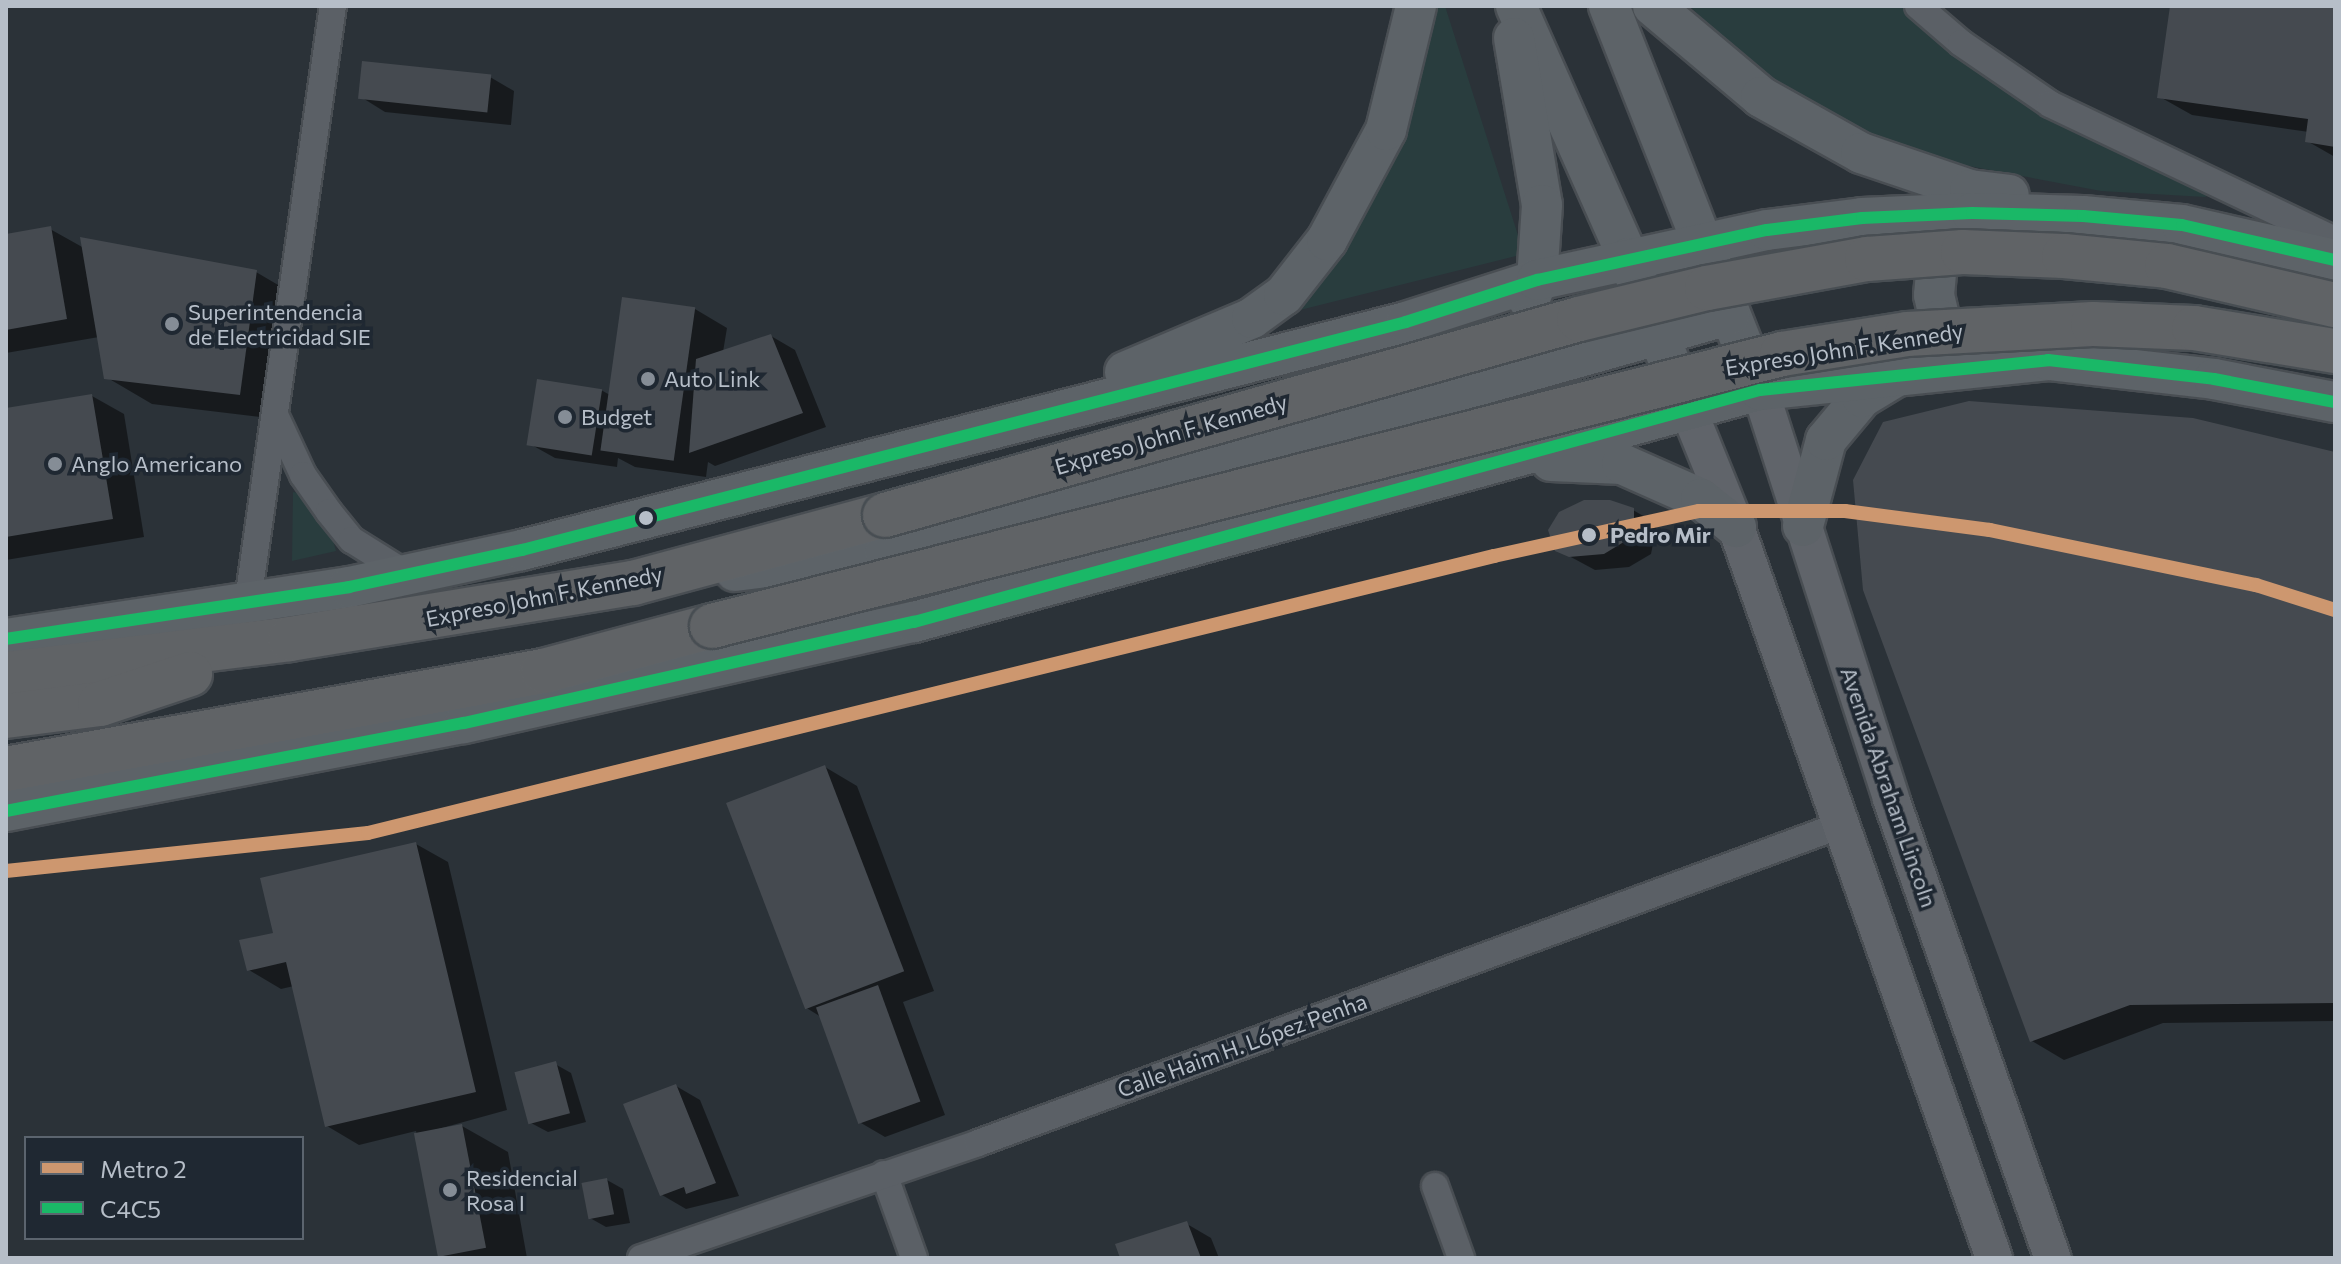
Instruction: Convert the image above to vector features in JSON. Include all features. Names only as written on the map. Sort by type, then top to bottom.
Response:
[{"type":"highway","name":"Expreso John F. Kennedy","points":[[6,674],[290,639],[633,583],[1579,319],[1707,288],[1867,259],[1963,252],[2079,257],[2167,266],[2335,305]]},
{"type":"highway","name":"Expreso John F. Kennedy","points":[[6,769],[543,671],[1782,354],[1907,334],[2080,324],[2194,328],[2335,351]]},
{"type":"highway","points":[[16,715],[100,704],[290,639]]},
{"type":"main road","points":[[783,481],[1057,397],[1195,346],[1252,318],[1284,295],[1327,240],[1386,130],[1416,6]]},
{"type":"main road","points":[[1435,398],[1502,342],[1537,280],[1542,205],[1508,6]]},
{"type":"main road","points":[[1516,6],[1628,258],[1736,527],[1994,1258]]},
{"type":"main road","name":"Avenida Abraham Lincoln","points":[[1609,6],[1760,390],[1891,799],[2053,1258]]},
{"type":"main road","points":[[1653,6],[1761,97],[1861,153],[1970,190],[2182,225],[2335,260]]},
{"type":"main road","points":[[2011,214],[1948,234],[1934,272],[1940,320],[1954,335],[1978,347],[2048,360],[2214,379],[2335,402]]},
{"type":"main road","points":[[6,639],[408,575],[1406,322],[1537,280],[1628,258],[1862,218],[2011,214],[2182,225]]},
{"type":"main road","points":[[633,583],[885,552],[1656,333],[1729,315]]},
{"type":"main road","points":[[6,811],[464,723],[914,622],[1760,390],[1903,372],[2048,360]]},
{"type":"main road","points":[[1803,526],[1832,431],[1862,397],[1903,372]]},
{"type":"main road","points":[[1475,467],[1579,458],[1622,464],[1701,499],[1736,527]]},
{"type":"street","points":[[248,601],[333,6]]},
{"type":"street","points":[[1918,6],[1961,43],[2050,104],[2335,240]]},
{"type":"street","points":[[276,417],[303,475],[352,540],[408,575]]},
{"type":"street","name":"Calle Haim H. López Penha","points":[[641,1258],[884,1174],[1841,825]]},
{"type":"street","points":[[884,1174],[914,1258]]},
{"type":"street","points":[[1435,1186],[1461,1258]]},
{"type":"green space","points":[[1438,6],[1445,6],[1524,254],[1284,314],[1392,162]]},
{"type":"green space","points":[[1689,6],[1914,6],[2216,191],[2205,197],[2101,191],[1926,158],[1823,113],[1755,67]]},
{"type":"green space","points":[[293,492],[305,494],[326,515],[336,551],[292,561]]},
{"type":"building","points":[[2170,6],[2335,6],[2335,147],[2305,142],[2308,119],[2157,98]]},
{"type":"building","points":[[362,61],[491,75],[487,112],[358,99]]},
{"type":"building","points":[[51,226],[67,319],[6,330],[6,234]]},
{"type":"building","name":"Superintendencia de Electricidad SIE","points":[[80,237],[257,270],[240,395],[104,379]]},
{"type":"building","name":"Auto Link","points":[[622,297],[695,307],[674,461],[600,450]]},
{"type":"building","points":[[771,334],[803,413],[689,453],[696,359]]},
{"type":"building","name":"Budget","points":[[537,379],[602,389],[592,455],[527,445]]},
{"type":"building","name":"Anglo Americano","points":[[92,394],[113,519],[6,537],[6,408]]},
{"type":"building","points":[[1969,401],[2193,418],[2335,452],[2335,1003],[2130,1005],[2030,1042],[1863,590],[1853,480],[1883,422]]},
{"type":"building","name":"Pedro Mir","points":[[1584,500],[1610,500],[1634,508],[1634,524],[1627,540],[1604,554],[1569,557],[1555,551],[1548,530],[1559,512]]},
{"type":"building","points":[[825,765],[904,971],[805,1009],[726,803]]},
{"type":"building","points":[[416,842],[476,1092],[325,1127],[286,962],[247,971],[239,940],[273,933],[260,878]]},
{"type":"building","points":[[878,985],[920,1102],[858,1124],[816,1008]]},
{"type":"building","points":[[556,1061],[570,1113],[528,1124],[514,1072]]},
{"type":"building","points":[[676,1084],[716,1183],[686,1194],[684,1187],[660,1196],[623,1104]]},
{"type":"building","name":"Residencial Rosa I","points":[[462,1124],[486,1248],[438,1257],[414,1133]]},
{"type":"building","points":[[607,1178],[614,1214],[589,1219],[581,1183]]},
{"type":"building","points":[[1187,1221],[1201,1258],[1120,1258],[1115,1244]]},
{"type":"metro line","name":"2","points":[[6,871],[368,833],[1494,556],[1699,511],[1845,511],[1990,530],[2256,585],[2335,610]]},
{"type":"transit line","name":"C4C5","points":[[6,639],[349,587],[522,550],[1406,322],[1537,280],[1767,230],[1862,218],[1972,213],[2083,216],[2182,225],[2335,260]]},
{"type":"transit line","name":"C4C5","points":[[6,811],[464,723],[914,622],[1760,390],[2048,360],[2214,379],[2335,402]]},
{"type":"place","name":"Superintendencia de Electricidad SIE","points":[[172,324]]},
{"type":"place","name":"Auto Link","points":[[648,379]]},
{"type":"place","name":"Budget","points":[[565,417]]},
{"type":"place","name":"Anglo Americano","points":[[55,464]]},
{"type":"place","name":"Pedro Mir","points":[[1589,535]]},
{"type":"place","name":"Residencial Rosa I","points":[[450,1190]]}]
